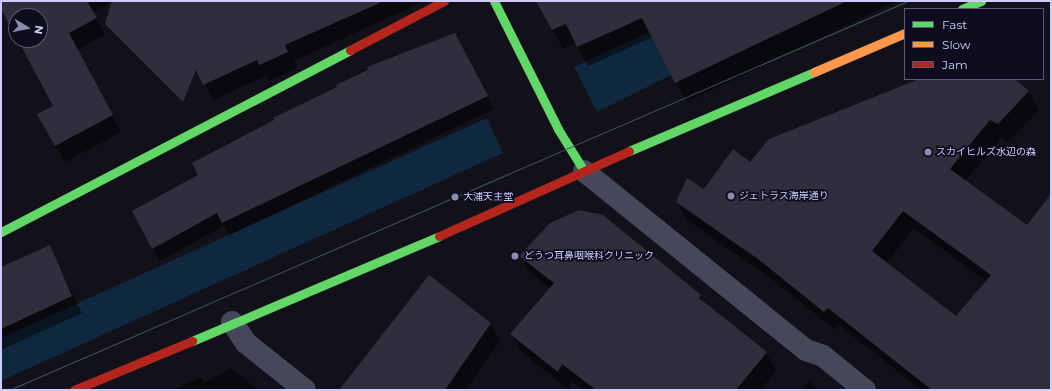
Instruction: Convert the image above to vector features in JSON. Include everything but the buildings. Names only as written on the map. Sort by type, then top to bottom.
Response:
[{"type":"street","points":[[1,232],[444,1]]},
{"type":"street","points":[[494,1],[558,129],[584,171],[806,350],[823,356],[865,390]]},
{"type":"street","points":[[964,8],[981,1]]},
{"type":"street","points":[[74,390],[232,322],[400,254],[584,171],[904,33]]},
{"type":"street","points":[[232,322],[246,343],[305,390]]},
{"type":"water","points":[[820,1],[597,112],[574,67],[662,26]]},
{"type":"water","points":[[487,118],[503,153],[1,381],[1,338]]},
{"type":"tram line","points":[[9,390],[908,1]]},
{"type":"traffic: fast","points":[[494,1],[558,129],[584,171]]},
{"type":"traffic: fast","points":[[964,8],[981,1]]},
{"type":"traffic: fast","points":[[1,232],[350,50]]},
{"type":"traffic: fast","points":[[629,151],[814,72]]},
{"type":"traffic: fast","points":[[192,341],[439,236]]},
{"type":"traffic: slow","points":[[814,72],[904,33]]},
{"type":"traffic: jam","points":[[350,50],[444,1]]},
{"type":"traffic: jam","points":[[439,236],[629,151]]},
{"type":"traffic: jam","points":[[74,390],[192,341]]},
{"type":"place","name":"スカイヒルズ水辺の森","points":[[928,152]]},
{"type":"place","name":"ジェトラス海岸通り","points":[[731,196]]},
{"type":"place","name":"大浦天主堂","points":[[455,197]]},
{"type":"place","name":"どうつ耳鼻咽喉科クリニック","points":[[515,256]]}]
